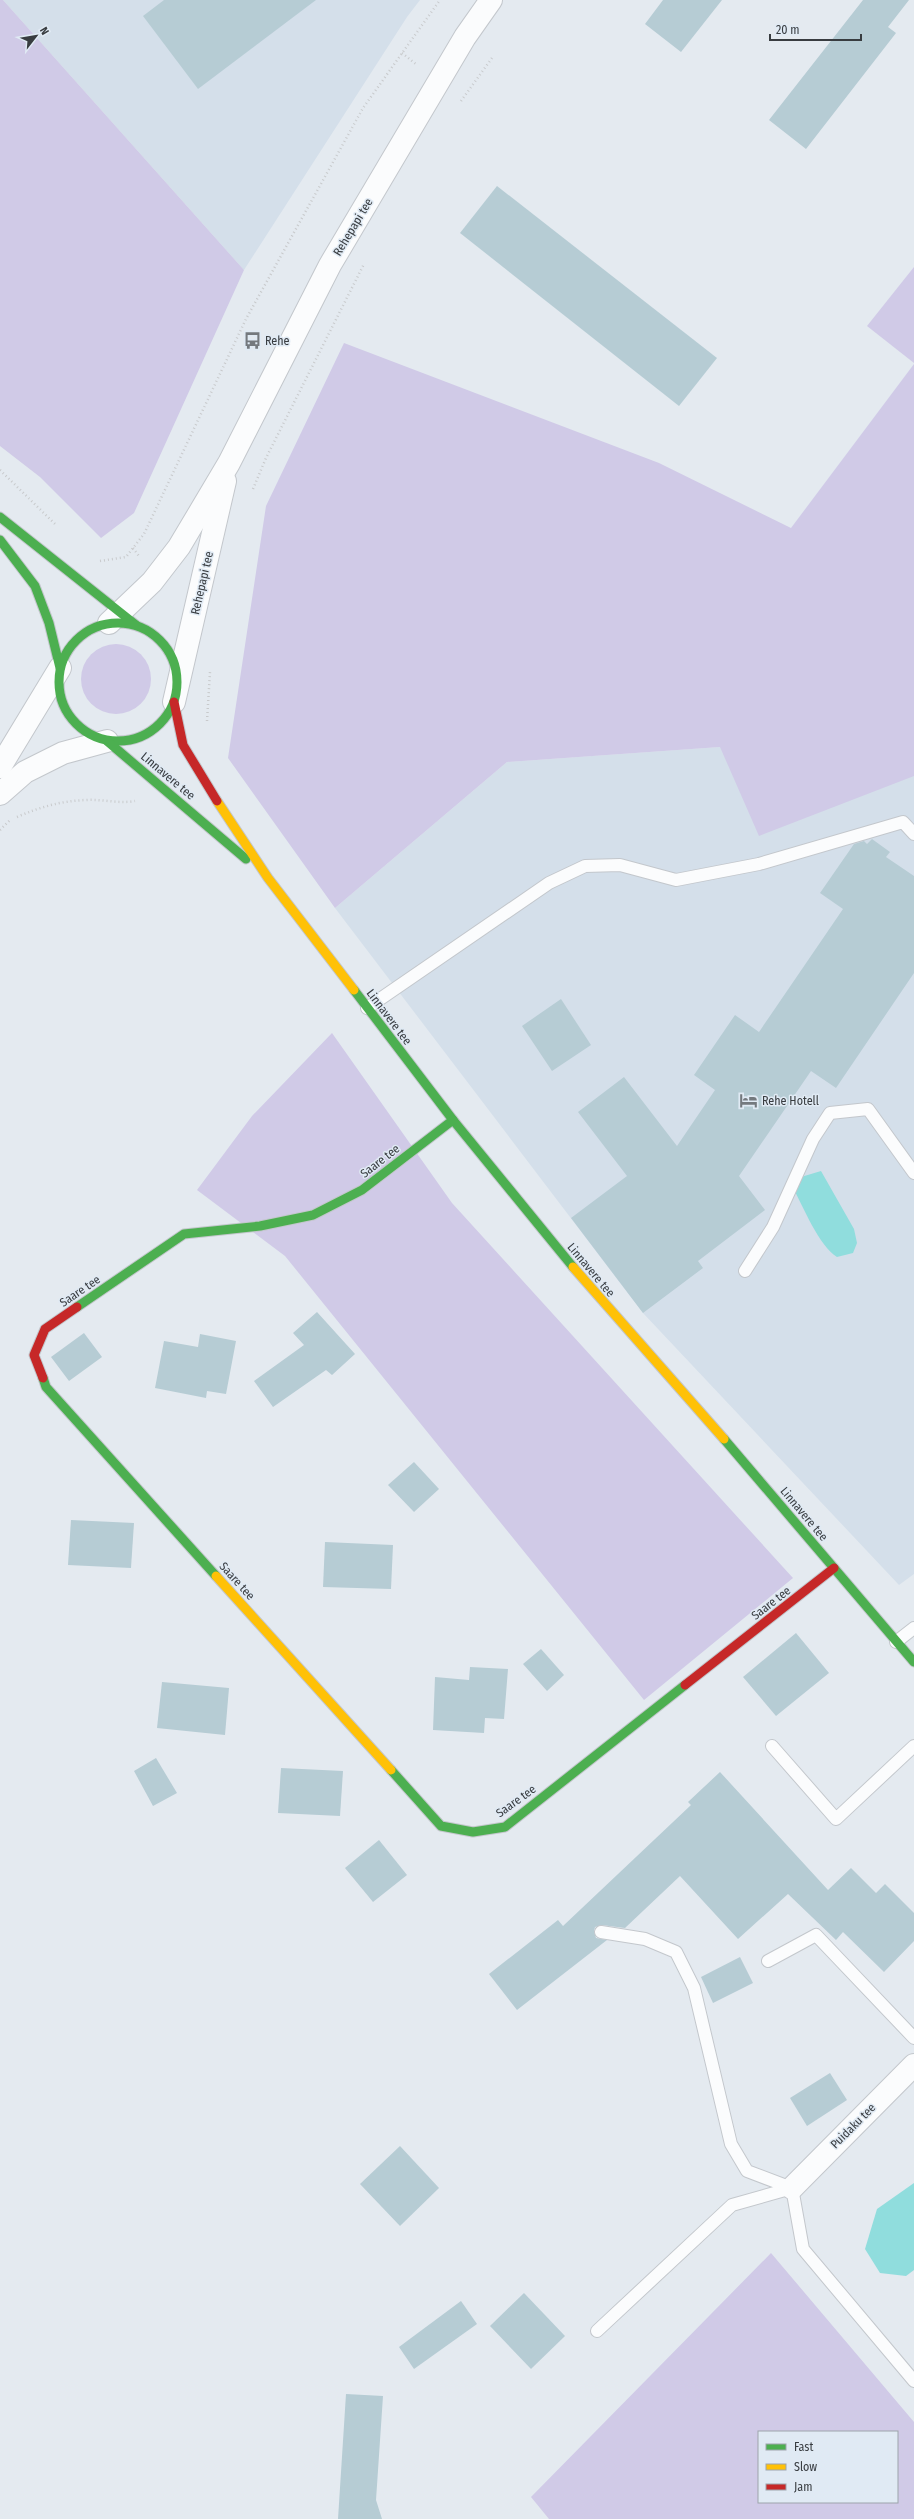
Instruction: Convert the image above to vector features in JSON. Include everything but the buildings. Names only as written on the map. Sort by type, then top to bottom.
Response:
[{"type":"street","name":"Rehepapi tee","points":[[122,620],[179,547],[229,463],[330,265],[465,37],[491,0]]},
{"type":"street","name":"Rehepapi tee","points":[[174,702],[229,463]]},
{"type":"street","name":"Linnavere tee","points":[[0,517],[122,620],[153,634],[166,647],[172,659],[178,684],[174,702],[166,718],[154,730],[140,738],[123,742],[106,741]]},
{"type":"street","name":"Linnavere tee","points":[[0,540],[35,586],[49,623],[60,668]]},
{"type":"street","name":"Linnavere tee","points":[[122,620],[92,628],[78,638],[67,652],[60,668],[58,687],[73,722],[88,734],[106,741],[159,784],[268,878]]},
{"type":"street","points":[[0,767],[60,668]]},
{"type":"street","name":"Linnavere tee","points":[[174,702],[183,745],[206,786],[268,878],[453,1120],[600,1301],[834,1568],[914,1662]]},
{"type":"street","points":[[0,794],[25,772],[62,753],[106,741]]},
{"type":"street","name":"Saare tee","points":[[453,1120],[362,1190],[313,1215],[260,1226],[184,1234],[45,1329],[34,1356],[46,1387],[441,1826],[472,1832],[505,1827],[834,1568]]},
{"type":"street","name":"Puidaku tee","points":[[792,2188],[914,2065]]},
{"type":"lane","points":[[368,1008],[549,883],[585,866],[620,865],[676,880],[759,864],[903,822],[914,834]]},
{"type":"lane","points":[[745,1271],[773,1227],[813,1139],[830,1112],[868,1109],[914,1173]]},
{"type":"lane","points":[[896,1642],[914,1628]]},
{"type":"lane","points":[[772,1746],[836,1819],[914,1746]]},
{"type":"lane","points":[[601,1932],[645,1939],[676,1952],[694,1988],[731,2144],[747,2171],[792,2188]]},
{"type":"lane","points":[[768,1960],[816,1935],[914,2038]]},
{"type":"lane","points":[[597,2331],[732,2205],[792,2188]]},
{"type":"lane","points":[[792,2188],[803,2249],[914,2381]]},
{"type":"path","points":[[95,557],[101,562],[126,557],[144,534],[246,319],[363,108],[440,0]]},
{"type":"path","points":[[459,104],[492,58]]},
{"type":"path","points":[[250,495],[266,458],[367,260]]},
{"type":"path","points":[[0,470],[59,527]]},
{"type":"path","points":[[207,725],[211,670]]},
{"type":"path","points":[[0,830],[10,820],[45,805],[87,800],[124,803],[144,799],[159,784]]},
{"type":"shaded area","points":[[0,0],[3,0],[244,270],[134,513],[101,538],[40,477],[0,446]]},
{"type":"shaded area","points":[[3,0],[420,0],[407,17],[244,270]]},
{"type":"shaded area","points":[[914,267],[914,363],[867,326]]},
{"type":"shaded area","points":[[344,343],[659,463],[791,528],[914,364],[914,776],[759,836],[720,747],[507,762],[335,908],[228,758],[266,506]]},
{"type":"shaded area","points":[[914,615],[914,1574],[899,1585],[643,1313],[335,908],[507,762],[720,747]]},
{"type":"shaded area","points":[[116,644],[129,647],[141,654],[148,666],[151,679],[148,692],[141,704],[129,711],[116,714],[103,711],[91,704],[84,692],[81,679],[84,666],[91,654],[103,647]]},
{"type":"shaded area","points":[[332,1033],[452,1203],[793,1578],[644,1700],[285,1256],[197,1190],[252,1116]]},
{"type":"shaded area","points":[[771,2253],[914,2422],[914,2519],[549,2519],[531,2497]]},
{"type":"water","points":[[821,1171],[854,1229],[857,1243],[853,1253],[837,1257],[830,1252],[818,1235],[792,1186],[801,1177]]},
{"type":"water","points":[[914,2183],[914,2270],[906,2276],[880,2273],[865,2249],[877,2209]]},
{"type":"traffic: fast","points":[[0,517],[136,625]]},
{"type":"traffic: fast","points":[[0,540],[35,586],[49,623],[60,668]]},
{"type":"traffic: fast","points":[[118,623],[141,627],[160,640],[173,659],[177,682],[173,705],[160,724],[141,737],[118,741],[95,737],[76,724],[63,705],[59,682],[63,659],[76,640],[95,627],[118,623]]},
{"type":"traffic: fast","points":[[107,741],[246,859]]},
{"type":"traffic: fast","points":[[354,990],[453,1120],[573,1267]]},
{"type":"traffic: fast","points":[[77,1307],[184,1234],[260,1226],[313,1215],[362,1190],[453,1120]]},
{"type":"traffic: fast","points":[[43,1378],[46,1387],[216,1576]]},
{"type":"traffic: fast","points":[[724,1439],[914,1662]]},
{"type":"traffic: fast","points":[[391,1770],[441,1826],[473,1832],[505,1827],[685,1685]]},
{"type":"traffic: slow","points":[[217,801],[268,878],[354,990]]},
{"type":"traffic: slow","points":[[573,1267],[724,1439]]},
{"type":"traffic: slow","points":[[216,1576],[391,1770]]},
{"type":"traffic: jam","points":[[174,702],[183,745],[217,801]]},
{"type":"traffic: jam","points":[[43,1378],[34,1355],[45,1329],[77,1307]]},
{"type":"traffic: jam","points":[[685,1685],[834,1568]]},
{"type":"place","name":"Rehe","points":[[252,341]]},
{"type":"place","name":"Rehe Hotell","points":[[749,1101]]}]
